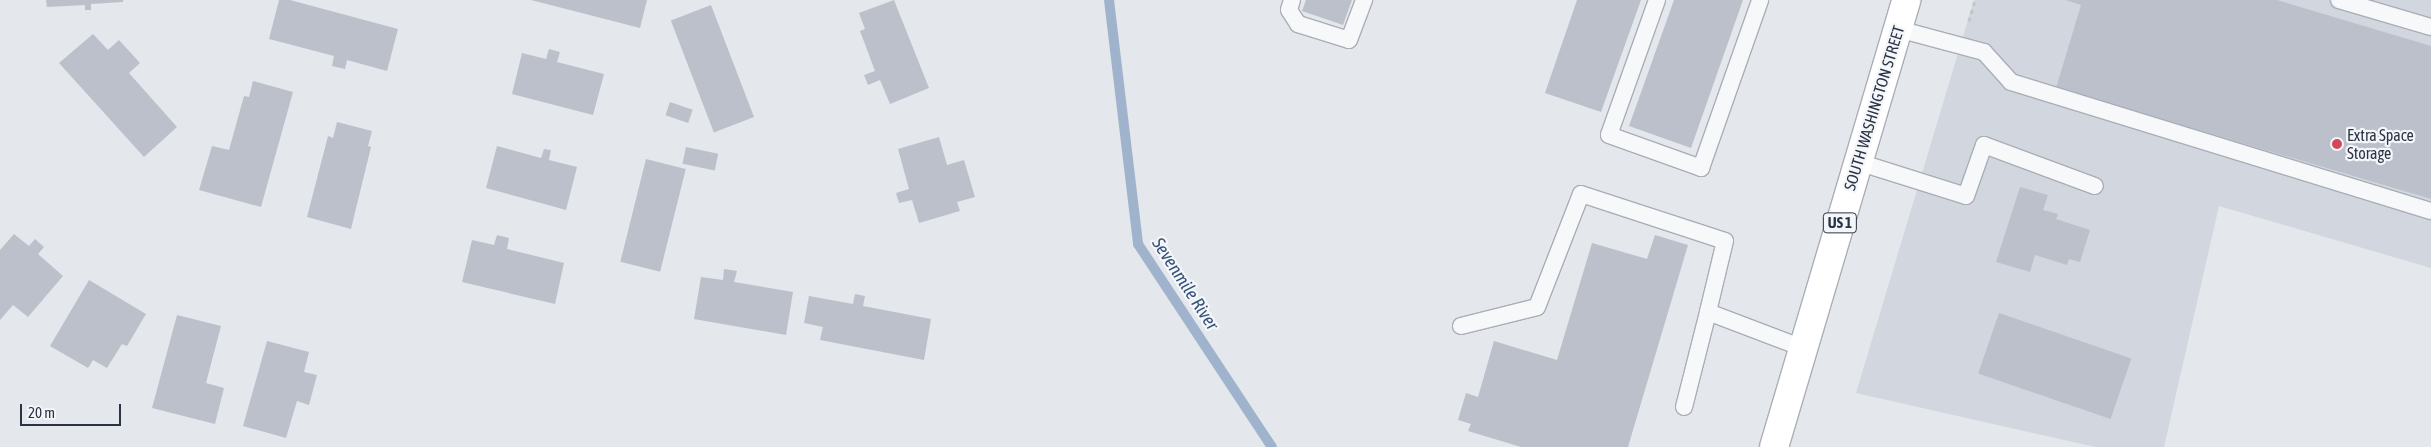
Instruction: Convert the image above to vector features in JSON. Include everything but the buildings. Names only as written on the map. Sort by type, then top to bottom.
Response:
[{"type":"main road","name":"SOUTH WASHINGTON STREET","points":[[1774,447],[1906,0]]},
{"type":"lane","points":[[1292,0],[1289,10],[1298,24],[1349,40],[1364,0]]},
{"type":"lane","points":[[1657,0],[1609,135],[1700,168],[1760,0]]},
{"type":"lane","points":[[2339,0],[2431,27]]},
{"type":"lane","points":[[1898,29],[1984,52],[2011,82],[2431,211]]},
{"type":"lane","points":[[1858,162],[1966,196],[1984,145],[2094,186]]},
{"type":"lane","points":[[1461,326],[1538,307],[1581,194],[1725,241],[1684,407]]},
{"type":"lane","points":[[1708,312],[1803,348]]},
{"type":"shaded area","points":[[1974,0],[2431,0],[2431,268],[2219,206],[2164,447],[2095,447],[1856,393]]},
{"type":"waterway","name":"Sevenmile River","points":[[1109,0],[1138,244],[1272,447]]},
{"type":"place","name":"Extra Space Storage","points":[[2337,144]]}]
